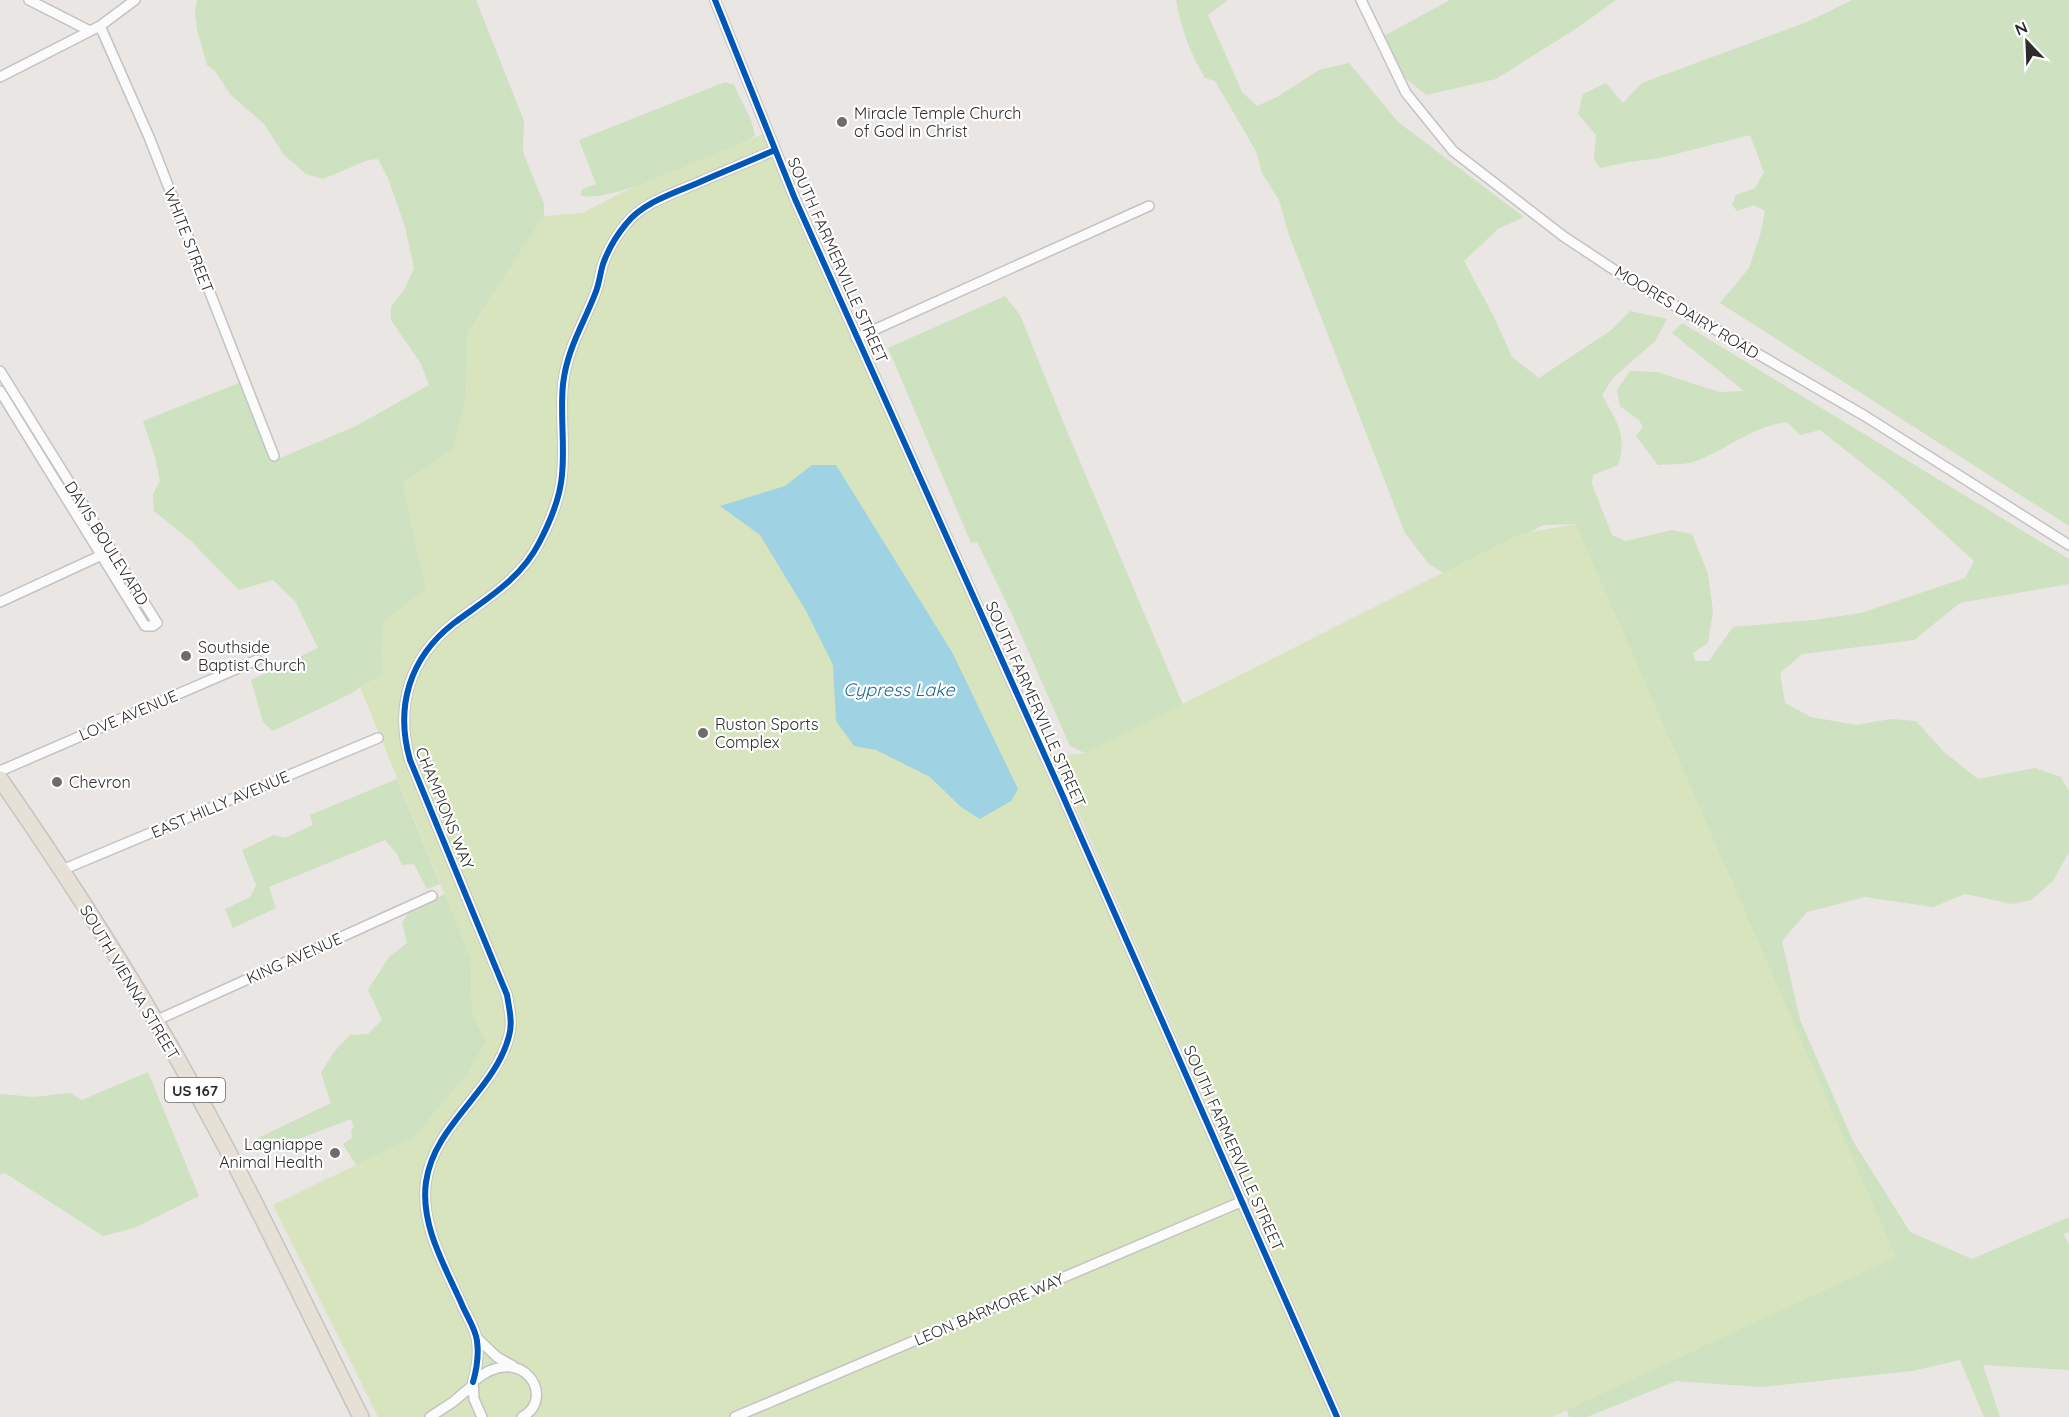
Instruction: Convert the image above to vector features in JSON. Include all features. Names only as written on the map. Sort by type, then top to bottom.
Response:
[{"type":"highway","name":"SOUTH VIENNA STREET","points":[[0,779],[63,870],[196,1091],[360,1417]]},
{"type":"street","points":[[29,0],[90,31]]},
{"type":"street","points":[[0,77],[100,26],[135,0]]},
{"type":"street","name":"SOUTH FARMERVILLE STREET","points":[[715,0],[775,150],[856,338],[1243,1201],[1337,1417]]},
{"type":"street","name":"MOORES DAIRY ROAD","points":[[1361,0],[1406,93],[1453,151],[1563,236],[1625,277],[1865,417],[2069,545]]},
{"type":"street","name":"WHITE STREET","points":[[100,26],[149,137],[274,456]]},
{"type":"street","name":"CHAMPIONS WAY","points":[[526,1416],[536,1397],[535,1385],[526,1373],[497,1357],[477,1338],[428,1222],[425,1194],[429,1167],[444,1138],[500,1060],[510,1035],[511,1016],[503,984],[410,760],[403,724],[404,706],[410,679],[436,640],[454,623],[496,594],[522,569],[539,544],[552,516],[562,477],[562,394],[568,357],[579,326],[596,293],[603,263],[616,237],[628,221],[655,202],[775,150]]},
{"type":"street","points":[[856,338],[1149,206]]},
{"type":"street","name":"DAVIS BOULEVARD","points":[[0,371],[157,623],[153,626],[145,626],[0,391]]},
{"type":"street","points":[[0,602],[111,551]]},
{"type":"street","name":"LOVE AVENUE","points":[[0,771],[256,660]]},
{"type":"street","name":"EAST HILLY AVENUE","points":[[63,870],[378,738]]},
{"type":"street","name":"KING AVENUE","points":[[155,1020],[432,896]]},
{"type":"street","name":"LEON BARMORE WAY","points":[[735,1417],[1243,1201]]},
{"type":"street","name":"CHAMPIONS WAY","points":[[477,1338],[474,1399],[482,1417]]},
{"type":"street","points":[[430,1417],[453,1402],[473,1383],[494,1368],[515,1367]]},
{"type":"green space","points":[[197,0],[476,0],[524,121],[523,152],[544,204],[544,216],[468,332],[466,400],[454,448],[403,483],[426,590],[383,621],[382,676],[273,731],[263,722],[251,680],[318,648],[295,601],[273,580],[239,590],[191,541],[154,511],[153,494],[160,481],[143,421],[239,383],[271,462],[356,426],[429,385],[421,364],[391,320],[391,307],[405,288],[414,268],[405,227],[388,178],[378,159],[368,160],[323,179],[306,174],[284,155],[264,124],[230,94],[215,71],[207,65],[197,29],[195,13]]},
{"type":"green space","points":[[1176,0],[1228,0],[1208,15],[1242,92],[1257,106],[1277,97],[1319,70],[1349,63],[1398,122],[1524,217],[1498,229],[1464,261],[1512,357],[1539,378],[1610,331],[1630,311],[1667,319],[1655,341],[1613,378],[1602,395],[1619,428],[1621,454],[1618,465],[1593,475],[1592,484],[1612,535],[1626,541],[1672,530],[1692,534],[1708,574],[1713,611],[1708,643],[1693,653],[1695,661],[1709,661],[1733,627],[1814,620],[1861,613],[1965,578],[1974,561],[1896,490],[1820,430],[1800,435],[1787,422],[1775,424],[1696,461],[1658,465],[1636,436],[1643,427],[1639,420],[1620,406],[1617,390],[1630,371],[1657,372],[1719,392],[1744,391],[1672,333],[1682,323],[2069,559],[2069,584],[1960,603],[1914,640],[1802,654],[1780,673],[1785,703],[1811,717],[1856,725],[1891,719],[1916,721],[1944,752],[1978,779],[2035,768],[2061,777],[2069,791],[2069,852],[2053,881],[2031,900],[2013,904],[1965,894],[1933,907],[1865,897],[1807,912],[1782,941],[1800,1020],[1853,1141],[1910,1232],[1972,1259],[2069,1217],[2069,1232],[2063,1234],[2069,1244],[2069,1370],[1983,1365],[2000,1417],[1984,1417],[1960,1360],[1912,1371],[1761,1387],[1676,1381],[1587,1417],[1569,1417],[1565,1405],[1576,524],[1543,525],[1452,579],[1428,563],[1405,533],[1289,235],[1279,200],[1262,173],[1256,151],[1215,81],[1205,78],[1200,69],[1187,40]]},
{"type":"green space","points":[[1450,0],[1616,0],[1577,28],[1496,79],[1426,95],[1402,75],[1384,36]]},
{"type":"green space","points":[[1852,0],[2069,0],[2069,526],[1720,303],[1749,268],[1761,232],[1765,211],[1754,205],[1737,211],[1732,205],[1736,195],[1755,188],[1764,172],[1750,135],[1660,158],[1600,168],[1594,159],[1596,135],[1578,114],[1583,94],[1606,83],[1623,103],[1642,83],[1807,22]]},
{"type":"green space","points":[[725,82],[734,85],[751,120],[755,135],[751,139],[638,186],[614,193],[594,196],[580,195],[582,189],[596,184],[579,140]]},
{"type":"green space","name":"Ruston Sports Complex","points":[[763,134],[1331,1417],[378,1417],[273,1205],[414,1137],[468,1073],[486,1041],[472,1013],[471,959],[360,687],[382,676],[383,621],[426,590],[403,483],[454,448],[466,400],[468,332],[544,216],[582,213],[629,189]]},
{"type":"green space","points":[[1005,296],[1020,315],[1183,705],[1085,753],[1070,746],[1011,612],[977,542],[971,543],[888,348]]},
{"type":"green space","points":[[1576,524],[1896,1257],[1552,1417],[1344,1417],[1054,757],[1085,753],[1520,534]]},
{"type":"green space","points":[[397,779],[440,884],[427,889],[414,864],[402,865],[397,854],[385,840],[269,887],[276,908],[233,928],[225,909],[250,897],[256,885],[242,850],[274,835],[285,838],[313,825],[310,815]]},
{"type":"green space","points":[[445,894],[471,959],[472,1013],[486,1041],[468,1073],[414,1137],[356,1165],[343,1144],[352,1138],[351,1131],[354,1127],[351,1119],[262,1153],[250,1142],[331,1103],[321,1073],[334,1052],[350,1035],[368,1034],[382,1020],[368,990],[389,957],[407,943],[402,923],[410,910]]},
{"type":"green space","points":[[148,1072],[199,1196],[134,1228],[103,1236],[5,1173],[0,1175],[0,1094],[34,1097],[70,1093],[82,1100]]},
{"type":"water","name":"Cypress Lake","points":[[812,465],[836,465],[952,652],[1018,789],[1011,801],[980,819],[961,807],[930,777],[876,750],[854,746],[836,721],[833,665],[806,611],[760,535],[720,506],[785,486]]},
{"type":"cycle path","points":[[715,0],[795,199],[1058,785],[1337,1417]]},
{"type":"cycle path","points":[[473,1382],[478,1356],[476,1337],[442,1262],[431,1231],[425,1198],[426,1182],[431,1161],[440,1142],[479,1091],[502,1056],[511,1026],[510,1015],[507,995],[410,760],[404,721],[405,703],[416,668],[426,652],[454,623],[490,597],[522,568],[547,527],[561,484],[562,395],[565,371],[596,291],[605,259],[619,233],[633,216],[650,204],[775,150]]},
{"type":"place","name":"Miracle Temple Church of God in Christ","points":[[842,122]]},
{"type":"place","name":"Southside Baptist Church","points":[[186,656]]},
{"type":"place","name":"Ruston Sports Complex","points":[[703,733]]},
{"type":"place","name":"Chevron","points":[[57,782]]},
{"type":"place","name":"Lagniappe Animal Health","points":[[335,1153]]}]
